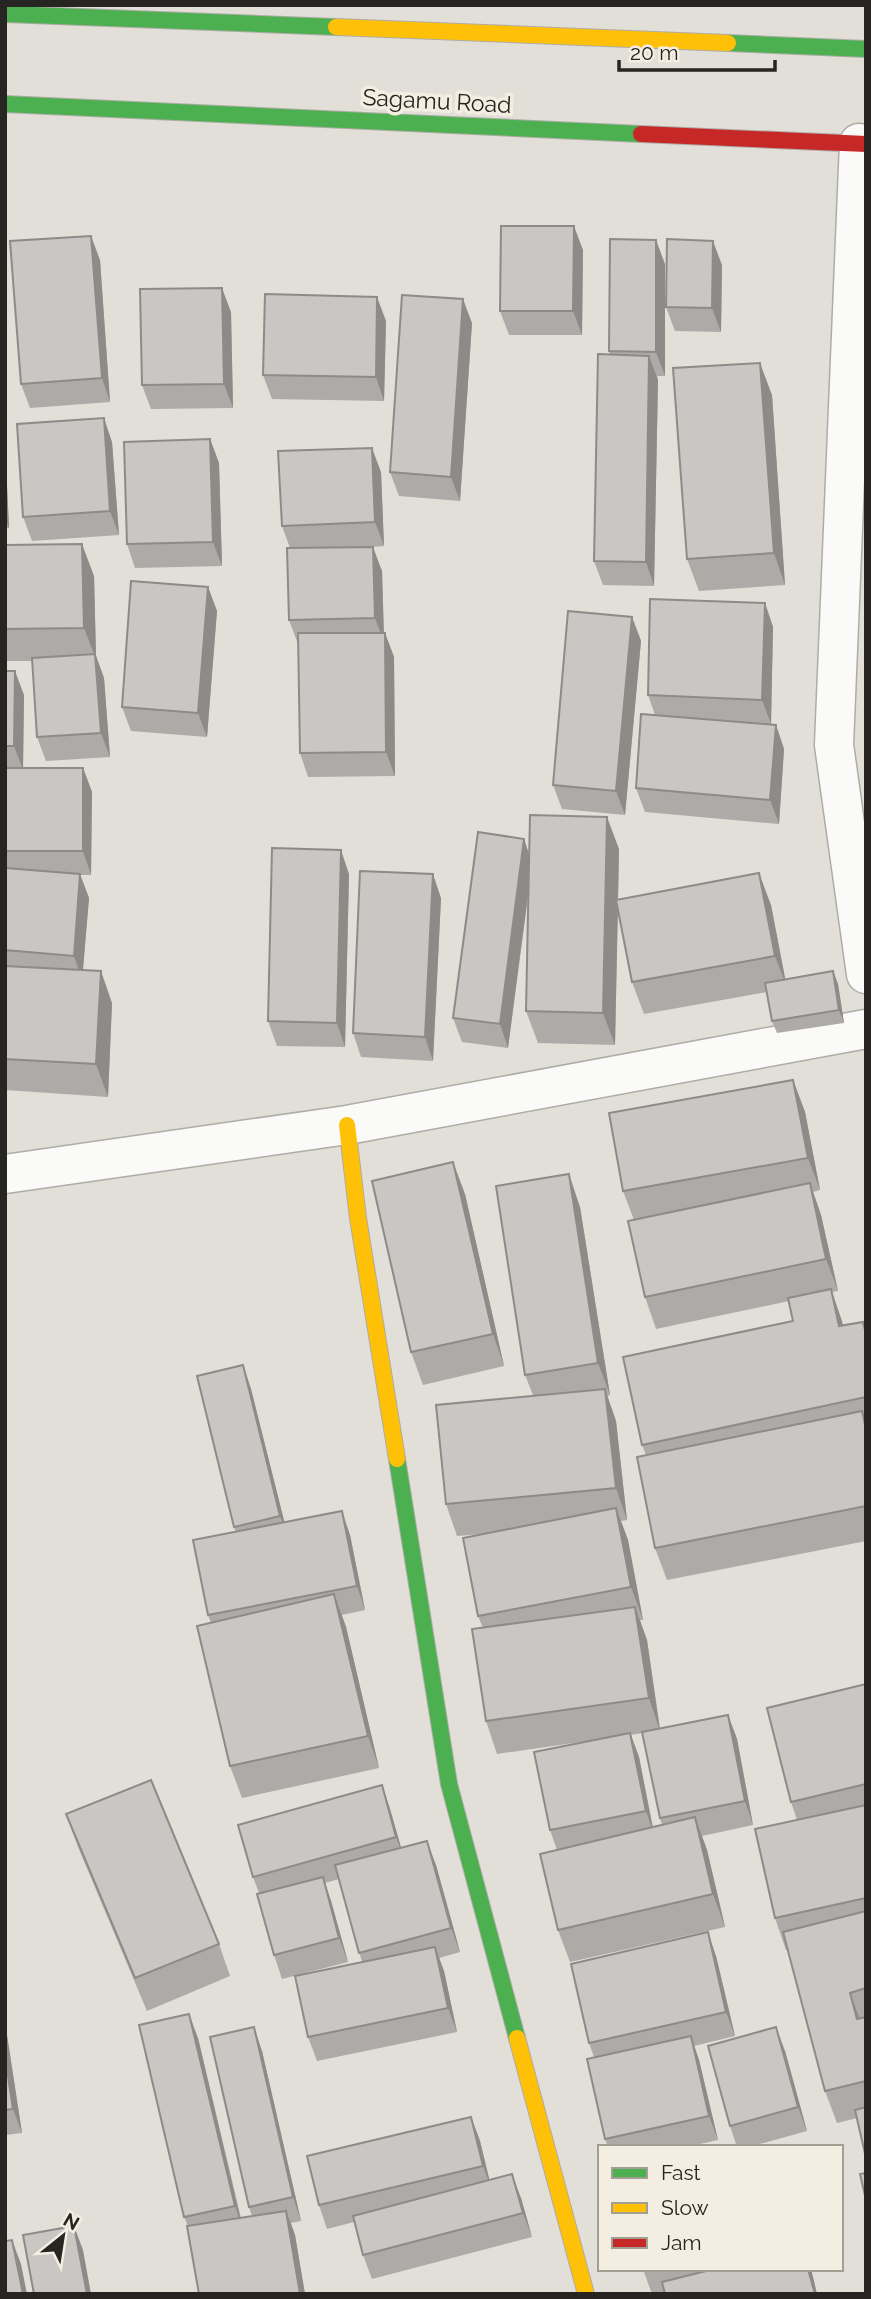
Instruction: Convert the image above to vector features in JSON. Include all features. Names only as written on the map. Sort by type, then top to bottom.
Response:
[{"type":"main road","points":[[5,14],[866,49]]},
{"type":"main road","name":"Sagamu Road","points":[[5,104],[863,144]]},
{"type":"main road","points":[[347,1125],[360,1232],[449,1784],[586,2294]]},
{"type":"street","points":[[863,144],[834,745],[866,974]]},
{"type":"street","points":[[5,1174],[347,1125],[866,1029]]},
{"type":"building","points":[[501,226],[574,226],[573,311],[500,311]]},
{"type":"building","points":[[91,236],[102,378],[21,384],[10,241]]},
{"type":"building","points":[[610,239],[656,240],[656,352],[609,351]]},
{"type":"building","points":[[667,239],[713,241],[712,308],[666,307]]},
{"type":"building","points":[[222,288],[224,384],[142,385],[140,289]]},
{"type":"building","points":[[265,294],[377,297],[376,377],[263,375]]},
{"type":"building","points":[[402,295],[463,299],[451,477],[390,472]]},
{"type":"building","points":[[598,354],[649,356],[646,562],[594,561]]},
{"type":"building","points":[[760,363],[774,553],[687,559],[673,368]]},
{"type":"building","points":[[104,418],[110,511],[23,517],[17,424]]},
{"type":"building","points":[[210,439],[213,542],[127,544],[124,442]]},
{"type":"building","points":[[372,448],[375,522],[282,526],[278,451]]},
{"type":"building","points":[[82,544],[84,628],[5,629],[5,545]]},
{"type":"building","points":[[373,547],[375,618],[289,620],[287,548]]},
{"type":"building","points":[[131,581],[208,587],[198,713],[122,707]]},
{"type":"building","points":[[650,599],[765,603],[762,700],[648,695]]},
{"type":"building","points":[[568,611],[632,617],[616,791],[553,785]]},
{"type":"building","points":[[298,633],[385,633],[386,752],[300,753]]},
{"type":"building","points":[[95,654],[101,733],[37,737],[32,658]]},
{"type":"building","points":[[5,671],[15,671],[14,746],[5,746]]},
{"type":"building","points":[[641,714],[776,725],[770,800],[636,788]]},
{"type":"building","points":[[5,768],[83,768],[83,851],[5,851]]},
{"type":"building","points":[[530,815],[607,817],[603,1013],[526,1011]]},
{"type":"building","points":[[478,832],[524,839],[500,1024],[453,1018]]},
{"type":"building","points":[[272,848],[341,850],[337,1023],[268,1021]]},
{"type":"building","points":[[5,868],[80,874],[74,956],[5,950]]},
{"type":"building","points":[[360,871],[433,874],[425,1037],[353,1033]]},
{"type":"building","points":[[759,873],[775,956],[632,982],[616,900]]},
{"type":"building","points":[[5,966],[101,971],[96,1064],[5,1059]]},
{"type":"building","points":[[833,971],[839,1010],[772,1021],[765,983]]},
{"type":"building","points":[[793,1080],[808,1158],[623,1191],[609,1113]]},
{"type":"building","points":[[453,1162],[493,1334],[411,1352],[372,1181]]},
{"type":"building","points":[[569,1174],[598,1363],[525,1375],[496,1186]]},
{"type":"building","points":[[810,1183],[826,1259],[645,1297],[628,1221]]},
{"type":"building","points":[[831,1289],[839,1326],[863,1322],[866,1334],[866,1397],[642,1445],[623,1357],[793,1321],[788,1298]]},
{"type":"building","points":[[243,1365],[280,1516],[234,1527],[197,1376]]},
{"type":"building","points":[[605,1389],[616,1488],[446,1504],[436,1405]]},
{"type":"building","points":[[862,1411],[866,1429],[866,1506],[655,1548],[637,1457]]},
{"type":"building","points":[[616,1508],[631,1587],[478,1616],[463,1538]]},
{"type":"building","points":[[342,1511],[357,1586],[208,1615],[193,1540]]},
{"type":"building","points":[[334,1594],[368,1736],[230,1766],[197,1626]]},
{"type":"building","points":[[635,1607],[649,1698],[486,1721],[472,1629]]},
{"type":"building","points":[[866,1684],[866,1784],[791,1802],[767,1708]]},
{"type":"building","points":[[728,1715],[745,1801],[660,1818],[642,1732]]},
{"type":"building","points":[[630,1733],[646,1811],[550,1830],[534,1752]]},
{"type":"building","points":[[151,1780],[219,1944],[135,1978],[66,1814]]},
{"type":"building","points":[[382,1785],[396,1837],[253,1877],[238,1825]]},
{"type":"building","points":[[866,1805],[866,1898],[775,1918],[755,1829]]},
{"type":"building","points":[[695,1817],[713,1894],[558,1930],[540,1854]]},
{"type":"building","points":[[427,1841],[451,1928],[359,1953],[335,1865]]},
{"type":"building","points":[[323,1877],[339,1938],[274,1955],[257,1894]]},
{"type":"building","points":[[866,1911],[866,1988],[850,1993],[857,2019],[866,2017],[866,2081],[825,2091],[783,1932]]},
{"type":"building","points":[[708,1932],[726,2012],[589,2043],[571,1964]]},
{"type":"building","points":[[435,1947],[448,2008],[308,2037],[295,1976]]},
{"type":"building","points":[[189,2014],[235,2206],[184,2217],[139,2025]]},
{"type":"building","points":[[254,2027],[293,2197],[249,2207],[210,2037]]},
{"type":"building","points":[[776,2027],[798,2107],[730,2126],[708,2046]]},
{"type":"building","points":[[691,2036],[709,2116],[605,2139],[587,2059]]},
{"type":"building","points":[[5,2056],[13,2109],[5,2110]]},
{"type":"building","points":[[866,2107],[866,2158],[855,2110]]},
{"type":"building","points":[[471,2117],[483,2166],[319,2205],[307,2156]]},
{"type":"building","points":[[866,2173],[866,2200],[860,2174]]},
{"type":"building","points":[[512,2174],[523,2213],[363,2255],[353,2216]]},
{"type":"building","points":[[286,2211],[300,2294],[199,2294],[187,2226]]},
{"type":"building","points":[[74,2226],[87,2294],[34,2294],[23,2235]]},
{"type":"building","points":[[12,2240],[23,2294],[5,2294],[5,2241]]},
{"type":"building","points":[[706,2271],[809,2271],[815,2294],[665,2294],[662,2282]]},
{"type":"traffic: fast","points":[[5,14],[336,27]]},
{"type":"traffic: fast","points":[[728,43],[866,49]]},
{"type":"traffic: fast","points":[[5,104],[641,134]]},
{"type":"traffic: fast","points":[[397,1459],[449,1784],[517,2038]]},
{"type":"traffic: slow","points":[[336,27],[728,43]]},
{"type":"traffic: slow","points":[[347,1125],[358,1218],[397,1459]]},
{"type":"traffic: slow","points":[[517,2038],[586,2294]]},
{"type":"traffic: jam","points":[[641,134],[866,144]]}]
